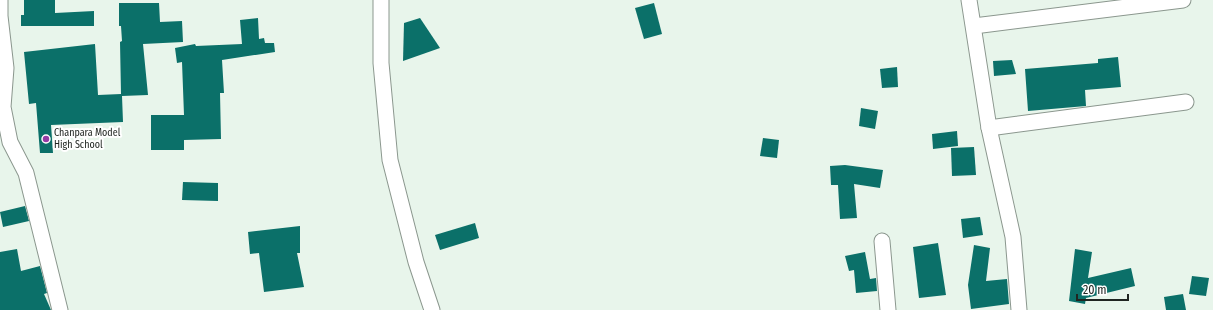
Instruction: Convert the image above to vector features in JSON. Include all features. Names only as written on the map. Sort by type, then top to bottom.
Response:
[{"type":"street","points":[[0,0],[0,16],[6,68],[3,107],[10,142],[26,173],[60,310]]},
{"type":"street","points":[[381,0],[381,63],[390,160],[416,262],[432,310]]},
{"type":"street","points":[[969,0],[989,128],[1012,237],[1019,310]]},
{"type":"street","points":[[974,26],[1183,0]]},
{"type":"street","points":[[989,128],[1186,102]]},
{"type":"street","points":[[882,241],[888,310]]},
{"type":"building","points":[[24,0],[55,0],[55,13],[94,11],[94,26],[21,26],[21,15],[24,15]]},
{"type":"building","points":[[119,3],[159,3],[160,22],[182,21],[183,42],[143,44],[148,95],[122,96],[123,122],[51,125],[53,153],[40,153],[36,103],[29,104],[24,52],[95,44],[98,95],[121,94],[120,42],[122,41],[121,26],[119,26]]},
{"type":"building","points":[[654,3],[662,34],[644,39],[635,8]]},
{"type":"building","points":[[258,18],[259,39],[264,38],[265,43],[274,43],[275,52],[222,60],[224,93],[220,93],[221,139],[184,140],[184,150],[151,150],[151,115],[184,115],[182,62],[177,63],[175,48],[195,44],[196,46],[242,44],[240,20]]},
{"type":"building","points":[[420,18],[440,48],[403,61],[404,23]]},
{"type":"building","points":[[1118,57],[1121,87],[1085,90],[1086,106],[1028,111],[1025,69],[1098,63],[1098,59]]},
{"type":"building","points":[[1012,60],[1016,74],[994,76],[993,61]]},
{"type":"building","points":[[897,67],[898,87],[882,88],[880,69]]},
{"type":"building","points":[[861,108],[878,111],[875,129],[859,126]]},
{"type":"building","points":[[957,131],[958,146],[933,149],[932,134]]},
{"type":"building","points":[[763,138],[779,140],[777,158],[760,156]]},
{"type":"building","points":[[974,147],[976,175],[952,176],[951,148]]},
{"type":"building","points":[[845,165],[883,170],[880,188],[854,184],[857,218],[840,219],[838,185],[831,185],[830,166]]},
{"type":"building","points":[[183,182],[218,183],[218,201],[182,200]]},
{"type":"building","points":[[25,206],[29,221],[3,227],[0,212]]},
{"type":"building","points":[[980,217],[983,235],[963,238],[961,219]]},
{"type":"building","points":[[475,223],[479,238],[440,250],[435,235]]},
{"type":"building","points":[[300,226],[300,253],[297,253],[304,287],[264,292],[259,253],[250,254],[248,232]]},
{"type":"building","points":[[938,243],[946,295],[919,298],[913,247]]},
{"type":"building","points":[[974,245],[990,248],[986,281],[1007,279],[1009,304],[971,309],[968,285]]},
{"type":"building","points":[[17,249],[21,271],[40,266],[47,293],[44,294],[51,310],[0,310],[0,252]]},
{"type":"building","points":[[1075,249],[1092,252],[1088,278],[1131,268],[1135,286],[1086,298],[1085,304],[1069,301]]},
{"type":"building","points":[[865,252],[870,279],[876,278],[877,291],[856,293],[854,270],[849,271],[845,256]]},
{"type":"building","points":[[1192,276],[1209,278],[1206,296],[1189,294]]},
{"type":"building","points":[[1183,294],[1186,310],[1166,310],[1164,297]]},
{"type":"place","name":"Chanpara Model High School","points":[[46,139]]}]
